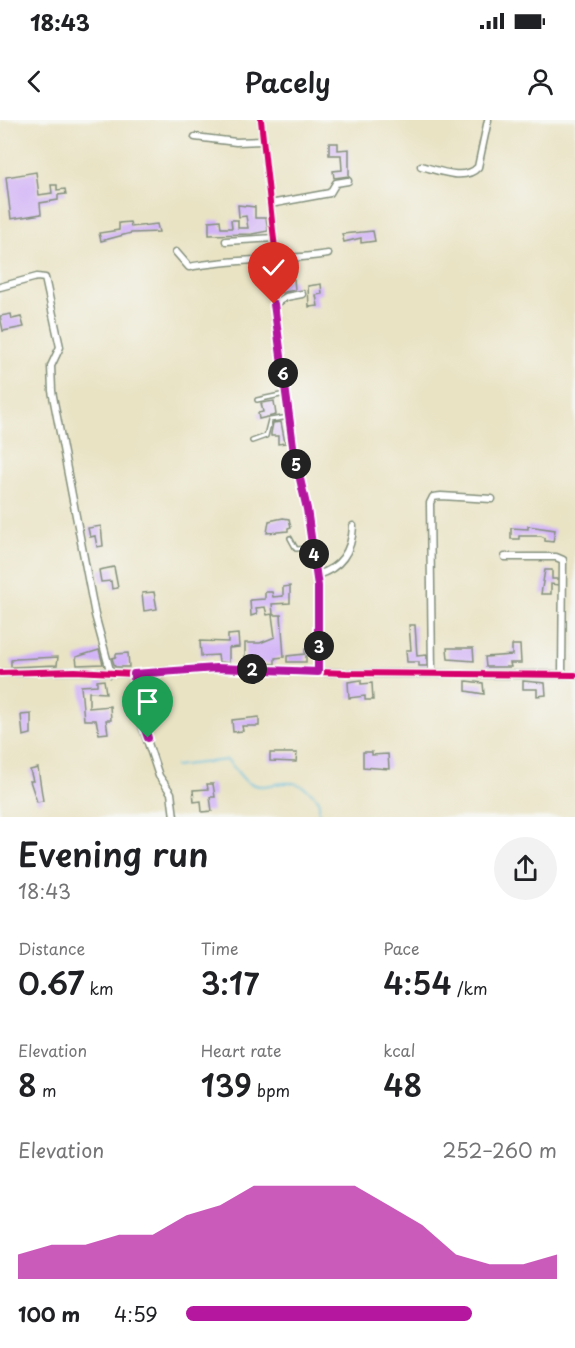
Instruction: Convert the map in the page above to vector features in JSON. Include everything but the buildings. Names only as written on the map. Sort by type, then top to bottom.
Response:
[{"type":"street","points":[[261,120],[274,238],[271,275],[285,394],[317,575],[318,672]]},
{"type":"street","points":[[421,166],[465,175],[473,173],[477,167],[488,120]]},
{"type":"street","points":[[195,138],[236,142],[264,141]]},
{"type":"street","points":[[270,204],[330,193],[336,183],[348,181]]},
{"type":"street","points":[[226,241],[274,238]]},
{"type":"street","points":[[176,252],[189,267],[224,261],[274,260],[328,254]]},
{"type":"street","points":[[0,287],[45,278],[60,347],[51,366],[52,391],[95,615],[111,674]]},
{"type":"street","points":[[274,304],[286,297],[302,294]]},
{"type":"street","points":[[432,674],[430,503],[433,497],[441,495],[492,499]]},
{"type":"street","points":[[317,575],[334,569],[343,559],[351,546],[353,526]]},
{"type":"street","points":[[505,557],[563,560],[562,675]]},
{"type":"street","points":[[0,673],[75,671],[134,674],[216,668],[318,672],[575,675]]},
{"type":"street","points":[[134,674],[135,699],[142,725],[159,776],[171,793],[174,817]]},
{"type":"lane","points":[[257,400],[285,394]]},
{"type":"lane","points":[[252,441],[266,436],[270,420],[289,417]]},
{"type":"lane","points":[[290,538],[296,549],[313,548]]},
{"type":"waterway","points":[[175,766],[227,760],[247,782],[265,786],[281,783],[298,784],[319,800],[319,817]]},
{"type":"cycle path","points":[[261,120],[275,249],[271,275],[274,304],[294,453],[307,509],[318,586],[318,672]]},
{"type":"cycle path","points":[[0,673],[75,671],[134,674],[216,668],[346,673],[575,675]]},
{"type":"route","points":[[148,738],[135,699],[134,674],[216,668],[318,672],[319,602],[312,533],[296,466],[274,304]]}]
